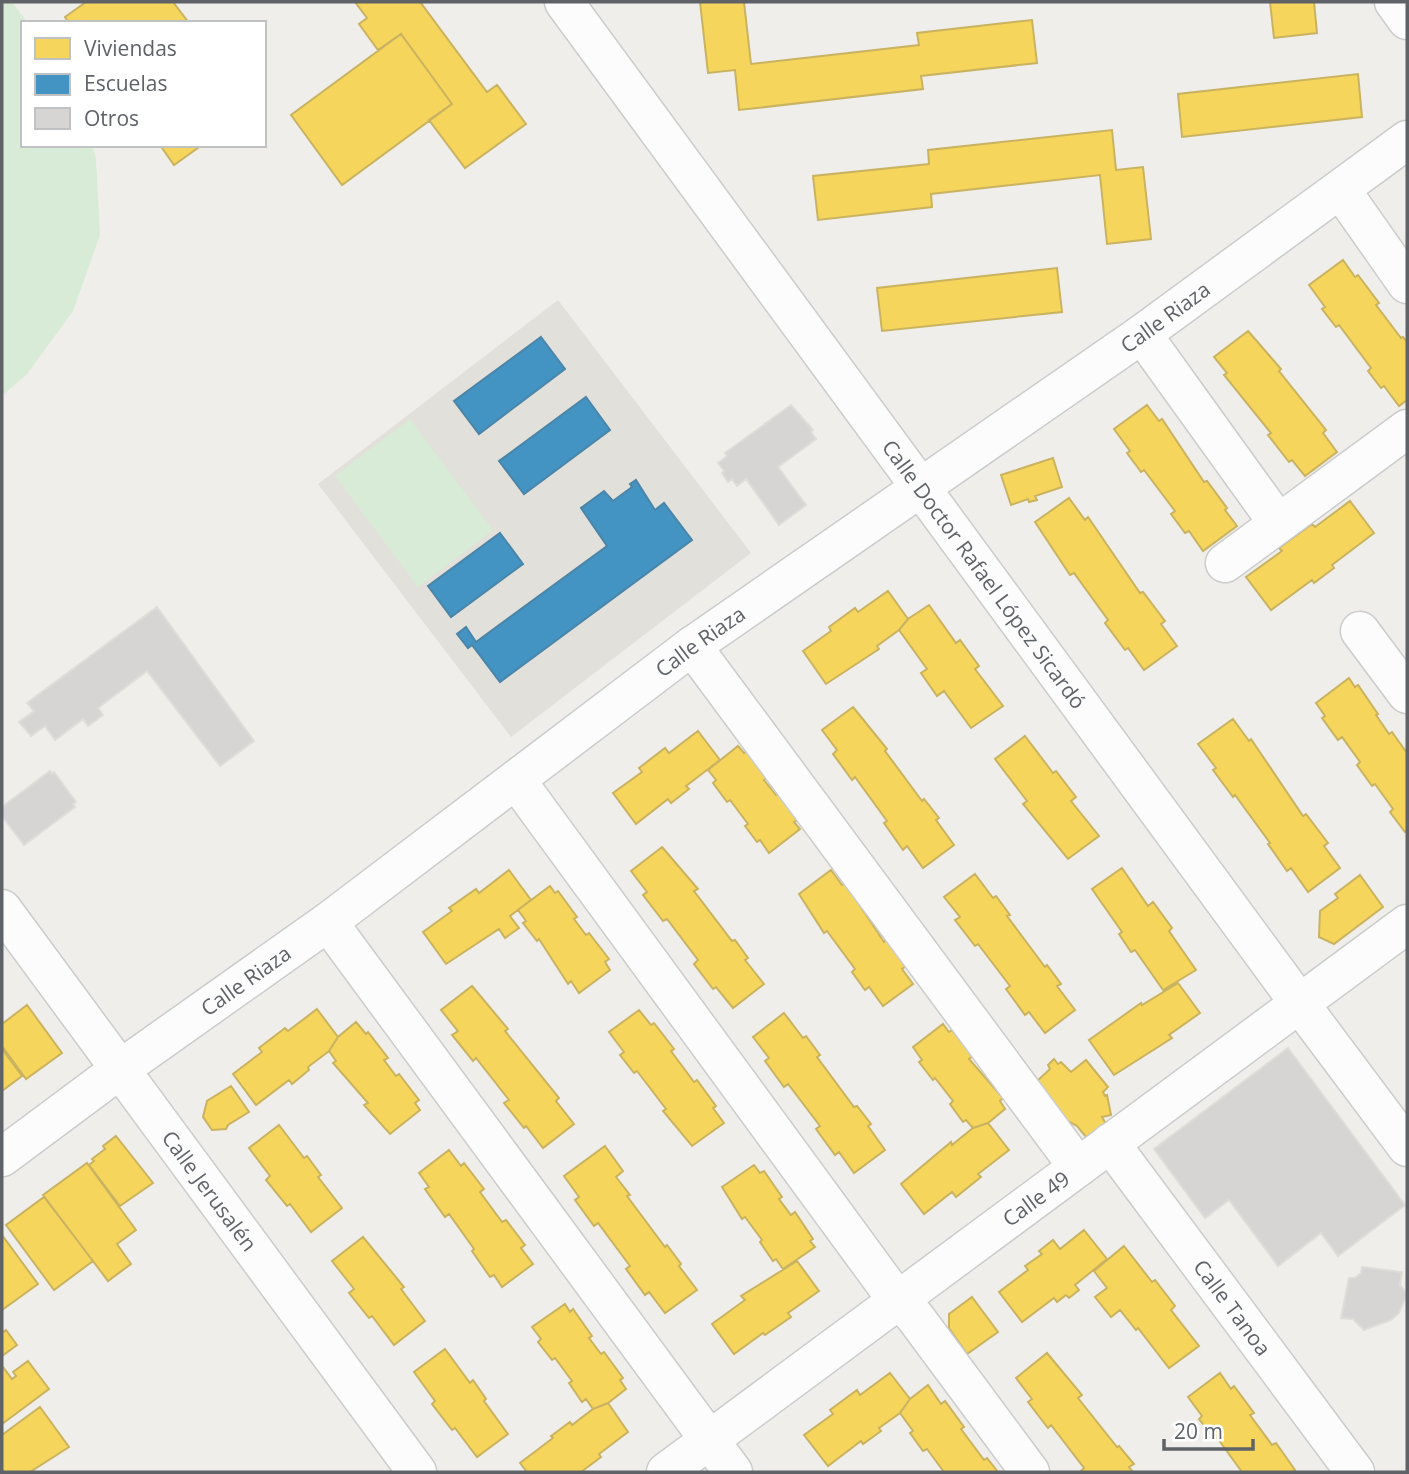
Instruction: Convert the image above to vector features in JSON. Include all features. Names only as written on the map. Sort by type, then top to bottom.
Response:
[{"type":"street","name":"Calle Doctor Rafael López Sicardó","points":[[564,2],[1407,1147]]},
{"type":"street","points":[[1394,2],[1407,20]]},
{"type":"street","name":"Calle Riaza","points":[[2,1157],[119,1070],[328,922],[692,646],[1142,334],[1407,140]]},
{"type":"street","points":[[1341,190],[1407,284]]},
{"type":"street","points":[[1142,334],[1278,523]]},
{"type":"street","points":[[1226,563],[1407,429]]},
{"type":"street","points":[[1360,631],[1407,694]]},
{"type":"street","points":[[692,646],[1078,1167]]},
{"type":"street","points":[[516,780],[900,1301],[1030,1472]]},
{"type":"street","name":"Calle Jerusalén","points":[[2,909],[417,1472]]},
{"type":"street","points":[[328,922],[733,1472]]},
{"type":"street","name":"Calle 49","points":[[666,1472],[1407,924]]},
{"type":"street","name":"Calle Tanoa","points":[[1110,1143],[1355,1472]]},
{"type":"shaded area","points":[[558,300],[751,553],[511,737],[318,484]]},
{"type":"green space","points":[[2,2],[12,2],[26,21],[21,21],[21,147],[93,147],[96,159],[100,235],[73,311],[27,374],[2,396]]},
{"type":"green space","points":[[410,419],[493,530],[418,587],[335,476]]},
{"type":"building: Viviendas","points":[[86,2],[173,2],[187,21],[68,21],[65,17]]},
{"type":"building: Viviendas","points":[[355,2],[423,2],[421,3],[487,92],[497,85],[526,124],[465,168],[429,120],[452,104],[401,34],[378,50],[359,24],[367,18]]},
{"type":"building: Viviendas","points":[[700,2],[744,2],[751,64],[919,45],[917,33],[1032,20],[1037,63],[921,76],[923,89],[739,110],[735,70],[708,73]]},
{"type":"building: Viviendas","points":[[1270,2],[1314,2],[1317,33],[1274,38]]},
{"type":"building: Viviendas","points":[[401,34],[452,104],[342,185],[291,115]]},
{"type":"building: Viviendas","points":[[1358,74],[1362,117],[1182,137],[1178,94]]},
{"type":"building: Viviendas","points":[[1112,130],[1116,170],[1143,167],[1151,239],[1107,244],[1100,175],[931,194],[932,207],[818,220],[813,176],[929,164],[928,150]]},
{"type":"building: Viviendas","points":[[161,147],[199,147],[174,165]]},
{"type":"building: Viviendas","points":[[1343,260],[1355,277],[1358,275],[1379,303],[1376,305],[1407,342],[1407,400],[1399,406],[1368,371],[1371,368],[1339,325],[1336,327],[1322,309],[1325,307],[1309,285]]},
{"type":"building: Viviendas","points":[[1057,268],[1062,312],[882,331],[877,288]]},
{"type":"building: Viviendas","points":[[1248,331],[1281,369],[1279,371],[1326,430],[1323,433],[1337,452],[1305,476],[1292,460],[1289,462],[1268,435],[1271,433],[1224,375],[1227,373],[1214,357]]},
{"type":"building: Viviendas","points":[[1147,405],[1159,421],[1162,419],[1204,482],[1207,481],[1227,508],[1225,510],[1237,526],[1203,551],[1189,531],[1185,533],[1171,514],[1175,511],[1144,470],[1141,472],[1114,429]]},
{"type":"building: Viviendas","points":[[1053,458],[1062,487],[1035,496],[1037,500],[1029,502],[1028,499],[1011,505],[1001,475]]},
{"type":"building: Viviendas","points":[[1069,498],[1085,520],[1088,517],[1140,593],[1143,592],[1165,621],[1161,624],[1177,646],[1144,670],[1105,623],[1108,620],[1074,573],[1070,575],[1035,522]]},
{"type":"building: Viviendas","points":[[1350,501],[1374,533],[1332,565],[1334,568],[1314,583],[1312,580],[1271,610],[1246,577],[1282,551],[1279,548],[1312,524],[1315,527]]},
{"type":"building: Viviendas","points":[[888,591],[908,619],[899,630],[877,646],[879,649],[826,684],[803,651],[831,631],[829,627],[855,608],[858,612]]},
{"type":"building: Viviendas","points":[[929,605],[956,643],[960,640],[979,666],[975,669],[1003,706],[971,728],[944,691],[937,696],[921,673],[927,669],[899,630],[908,619]]},
{"type":"building: Viviendas","points":[[1349,678],[1355,687],[1358,685],[1389,734],[1392,732],[1407,753],[1405,832],[1390,812],[1393,809],[1357,765],[1360,762],[1342,737],[1338,740],[1322,718],[1325,716],[1316,703]]},
{"type":"building: Viviendas","points":[[853,707],[887,749],[885,751],[922,801],[924,799],[939,818],[936,820],[954,845],[923,868],[907,846],[903,850],[884,823],[887,821],[855,777],[852,780],[833,754],[837,750],[822,730]]},
{"type":"building: Viviendas","points":[[1233,719],[1249,741],[1251,739],[1303,816],[1306,814],[1328,843],[1324,846],[1340,868],[1308,892],[1291,868],[1287,871],[1235,795],[1233,797],[1213,770],[1216,768],[1198,744]]},
{"type":"building: Viviendas","points":[[698,731],[720,760],[686,786],[689,789],[671,803],[668,799],[636,824],[613,793],[642,772],[639,768],[665,748],[669,753]]},
{"type":"building: Viviendas","points":[[1025,736],[1053,773],[1056,771],[1076,797],[1071,801],[1099,836],[1068,859],[1023,804],[1027,801],[995,759]]},
{"type":"building: Viviendas","points":[[738,746],[744,753],[747,751],[767,778],[764,780],[776,795],[778,793],[798,820],[794,822],[800,829],[769,853],[745,826],[748,824],[730,800],[727,802],[713,783],[716,780],[708,770]]},
{"type":"building: Viviendas","points":[[662,847],[698,889],[694,891],[732,941],[735,940],[748,958],[745,960],[764,984],[733,1008],[716,987],[713,989],[694,964],[698,960],[667,919],[663,921],[643,895],[647,892],[631,871]]},
{"type":"building: Viviendas","points":[[1122,868],[1148,906],[1153,902],[1172,928],[1169,931],[1196,970],[1163,990],[1135,950],[1131,952],[1119,934],[1122,932],[1092,889]]},
{"type":"building: Viviendas","points":[[509,870],[531,900],[510,916],[519,928],[505,938],[499,929],[446,964],[423,932],[452,911],[449,908],[476,889],[479,893]]},
{"type":"building: Viviendas","points":[[831,870],[842,885],[845,883],[884,942],[887,939],[906,966],[902,969],[913,984],[883,1006],[869,987],[865,990],[852,972],[855,969],[827,931],[824,933],[799,894]]},
{"type":"building: Viviendas","points":[[975,874],[993,898],[996,896],[1010,915],[1007,916],[1061,984],[1057,986],[1075,1010],[1045,1033],[1029,1012],[1025,1015],[1006,989],[1010,986],[978,944],[975,946],[955,920],[960,917],[944,897]]},
{"type":"building: Viviendas","points":[[1360,875],[1383,907],[1334,944],[1319,937],[1320,911],[1338,898],[1335,894]]},
{"type":"building: Viviendas","points":[[550,886],[555,893],[558,891],[586,935],[589,933],[609,959],[605,962],[610,970],[579,993],[571,981],[568,984],[539,939],[537,941],[523,923],[526,921],[518,910]]},
{"type":"building: Viviendas","points":[[1178,983],[1200,1013],[1169,1035],[1172,1038],[1114,1075],[1089,1040],[1141,1003],[1142,1005]]},
{"type":"building: Viviendas","points":[[472,986],[559,1098],[556,1101],[574,1124],[543,1148],[504,1103],[509,1100],[476,1058],[473,1061],[452,1035],[458,1031],[441,1010]]},
{"type":"building: Viviendas","points":[[27,1005],[62,1053],[26,1079],[2,1046],[2,1024]]},
{"type":"building: Viviendas","points":[[317,1009],[338,1037],[329,1051],[308,1067],[309,1070],[292,1084],[289,1080],[256,1105],[233,1074],[262,1052],[259,1048]]},
{"type":"building: Viviendas","points":[[639,1010],[651,1025],[654,1023],[674,1049],[671,1051],[694,1082],[697,1080],[716,1106],[713,1108],[724,1123],[692,1146],[663,1111],[666,1109],[637,1071],[634,1073],[620,1055],[624,1052],[609,1032]]},
{"type":"building: Viviendas","points":[[784,1013],[803,1038],[806,1036],[820,1055],[817,1057],[854,1107],[857,1106],[871,1124],[868,1126],[885,1150],[854,1173],[839,1152],[835,1155],[816,1129],[820,1126],[788,1084],[784,1087],[765,1061],[769,1058],[753,1037]]},
{"type":"building: Viviendas","points":[[356,1022],[366,1034],[368,1032],[388,1058],[384,1060],[396,1076],[399,1074],[419,1100],[415,1103],[420,1110],[390,1134],[364,1105],[368,1103],[333,1063],[336,1061],[329,1051],[338,1037]]},
{"type":"building: Viviendas","points":[[943,1024],[949,1032],[952,1030],[973,1056],[969,1059],[1003,1098],[1000,1101],[1005,1109],[988,1123],[973,1128],[966,1120],[963,1122],[950,1104],[953,1101],[919,1062],[922,1060],[913,1047]]},
{"type":"building: Viviendas","points":[[2,1049],[22,1076],[2,1091]]},
{"type":"building: Viviendas","points":[[1054,1059],[1071,1072],[1086,1060],[1108,1087],[1103,1092],[1107,1095],[1111,1115],[1102,1117],[1106,1124],[1086,1137],[1077,1126],[1066,1120],[1037,1081],[1050,1069],[1048,1065]]},
{"type":"building: Viviendas","points":[[231,1086],[249,1112],[226,1129],[212,1130],[203,1117],[207,1101]]},
{"type":"building: Viviendas","points":[[988,1123],[1009,1150],[978,1174],[981,1177],[956,1197],[952,1192],[924,1214],[901,1184],[951,1142],[952,1145],[973,1128]]},
{"type":"building: Viviendas","points":[[279,1125],[304,1158],[307,1156],[321,1175],[318,1177],[342,1208],[311,1232],[290,1204],[287,1206],[266,1180],[270,1176],[249,1148]]},
{"type":"building: Viviendas","points":[[116,1136],[153,1183],[120,1206],[89,1165],[94,1161],[92,1159],[105,1149],[103,1146]]},
{"type":"building: Viviendas","points":[[605,1146],[623,1171],[616,1177],[630,1195],[627,1196],[665,1247],[667,1245],[697,1290],[665,1313],[649,1292],[645,1295],[626,1269],[630,1266],[598,1223],[594,1226],[575,1200],[579,1197],[564,1176]]},
{"type":"building: Viviendas","points":[[449,1150],[461,1166],[464,1163],[484,1189],[480,1192],[502,1222],[506,1220],[525,1245],[521,1248],[533,1264],[502,1287],[494,1275],[490,1277],[449,1214],[445,1217],[425,1189],[429,1187],[419,1173]]},
{"type":"building: Viviendas","points":[[87,1163],[136,1230],[117,1244],[131,1264],[108,1281],[43,1195]]},
{"type":"building: Viviendas","points":[[754,1165],[760,1173],[764,1171],[782,1197],[779,1199],[791,1215],[795,1212],[813,1239],[810,1241],[815,1247],[783,1269],[776,1259],[773,1261],[760,1242],[762,1240],[745,1217],[742,1219],[722,1187]]},
{"type":"building: Viviendas","points":[[44,1197],[93,1261],[54,1290],[6,1225]]},
{"type":"building: Viviendas","points":[[1084,1230],[1107,1259],[1075,1285],[1079,1290],[1069,1298],[1066,1295],[1057,1302],[1054,1298],[1022,1322],[999,1292],[1028,1270],[1025,1266],[1042,1254],[1039,1251],[1053,1240],[1060,1249]]},
{"type":"building: Viviendas","points":[[2,1235],[38,1284],[2,1310]]},
{"type":"building: Viviendas","points":[[363,1237],[404,1287],[401,1289],[425,1321],[394,1345],[372,1316],[369,1318],[349,1293],[354,1289],[332,1261]]},
{"type":"building: Viviendas","points":[[1124,1246],[1175,1306],[1171,1310],[1199,1346],[1169,1368],[1138,1328],[1136,1330],[1120,1310],[1111,1317],[1095,1297],[1107,1288],[1094,1271]]},
{"type":"building: Viviendas","points":[[797,1261],[819,1291],[788,1313],[791,1317],[734,1354],[712,1324],[745,1300],[741,1296]]},
{"type":"building: Viviendas","points":[[972,1297],[998,1332],[967,1354],[949,1328],[949,1314]]},
{"type":"building: Viviendas","points":[[565,1304],[570,1312],[573,1309],[592,1336],[589,1338],[601,1354],[604,1352],[623,1378],[620,1380],[626,1389],[608,1403],[593,1409],[586,1399],[582,1402],[569,1383],[572,1381],[555,1358],[552,1360],[538,1342],[541,1339],[532,1327]]},
{"type":"building: Viviendas","points":[[6,1330],[17,1345],[2,1356],[2,1333]]},
{"type":"building: Viviendas","points":[[445,1349],[470,1383],[473,1380],[486,1399],[484,1401],[508,1434],[477,1457],[432,1404],[435,1401],[414,1372]]},
{"type":"building: Viviendas","points":[[1047,1353],[1082,1395],[1078,1398],[1134,1464],[1129,1467],[1133,1472],[1080,1472],[1084,1468],[1051,1425],[1048,1428],[1028,1402],[1032,1399],[1016,1378]]},
{"type":"building: Viviendas","points":[[28,1361],[49,1389],[2,1424],[2,1368],[12,1379],[16,1376],[13,1372]]},
{"type":"building: Viviendas","points":[[890,1373],[910,1399],[900,1413],[879,1428],[881,1431],[863,1444],[861,1441],[828,1466],[804,1435],[833,1414],[830,1410],[857,1390],[860,1395]]},
{"type":"building: Viviendas","points":[[1220,1373],[1231,1389],[1234,1386],[1254,1413],[1250,1415],[1272,1445],[1276,1443],[1295,1470],[1242,1472],[1215,1435],[1213,1437],[1199,1419],[1202,1416],[1188,1397]]},
{"type":"building: Viviendas","points":[[928,1385],[941,1404],[945,1401],[984,1460],[987,1458],[998,1472],[944,1472],[927,1449],[923,1451],[900,1413],[910,1399]]},
{"type":"building: Viviendas","points":[[608,1403],[628,1432],[581,1472],[527,1472],[520,1463],[570,1422],[572,1425],[593,1409]]},
{"type":"building: Viviendas","points":[[40,1407],[69,1447],[30,1472],[4,1472],[2,1435]]},
{"type":"building: Escuelas","points":[[541,337],[565,369],[479,434],[454,401]]},
{"type":"building: Escuelas","points":[[586,397],[610,430],[524,494],[499,461]]},
{"type":"building: Escuelas","points":[[636,480],[655,510],[664,503],[692,540],[500,682],[472,645],[468,648],[457,634],[466,627],[476,642],[607,546],[581,508],[604,491],[613,501],[632,487],[630,484]]},
{"type":"building: Escuelas","points":[[500,533],[523,564],[451,617],[428,586]]},
{"type":"building: Otros","points":[[791,405],[813,430],[811,432],[816,439],[778,467],[806,505],[779,525],[746,479],[737,486],[732,479],[728,482],[718,463],[727,456],[725,453]]},
{"type":"building: Otros","points":[[157,607],[254,741],[220,766],[147,671],[98,708],[103,715],[88,726],[83,719],[55,740],[45,726],[31,736],[19,722],[34,711],[27,703]]},
{"type":"building: Otros","points":[[50,771],[52,774],[54,772],[76,802],[73,804],[75,807],[24,845],[2,816],[2,807]]},
{"type":"building: Otros","points":[[1288,1048],[1405,1205],[1338,1256],[1321,1233],[1278,1266],[1229,1200],[1205,1218],[1154,1149]]},
{"type":"building: Otros","points":[[1362,1267],[1402,1272],[1400,1285],[1407,1294],[1399,1313],[1391,1320],[1364,1330],[1353,1319],[1341,1318],[1349,1278],[1355,1278],[1361,1273]]}]
